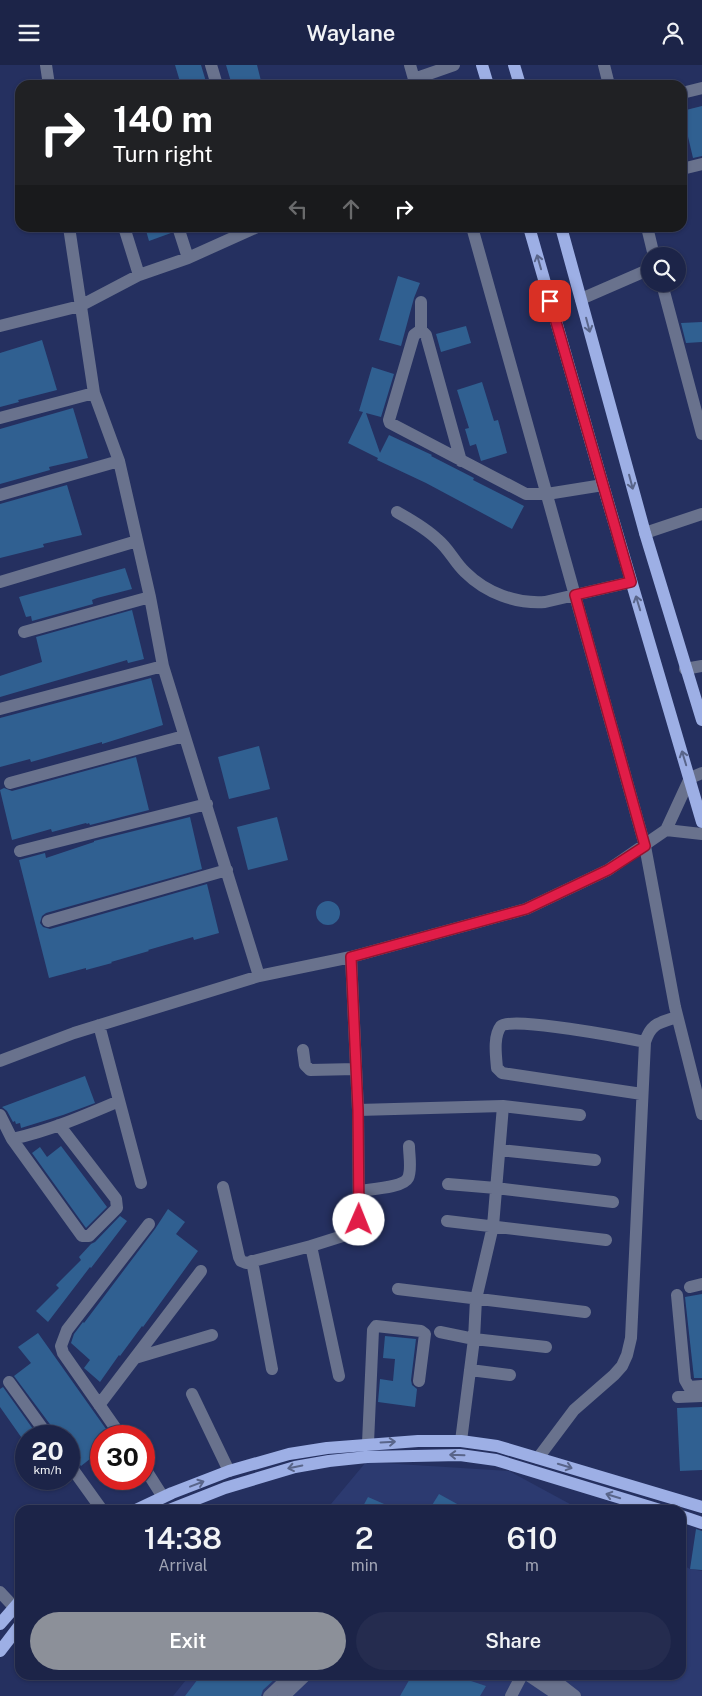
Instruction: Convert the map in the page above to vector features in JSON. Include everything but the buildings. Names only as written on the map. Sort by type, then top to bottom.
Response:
[{"type":"main road","points":[[482,65],[486,80]]},
{"type":"main road","points":[[514,65],[518,80]]},
{"type":"main road","points":[[530,232],[702,822]]},
{"type":"main road","points":[[562,232],[645,533],[702,720]]},
{"type":"main road","points":[[146,1505],[229,1471],[289,1454],[327,1447],[368,1443],[461,1441],[482,1443],[538,1458],[702,1507]]},
{"type":"main road","points":[[480,1457],[482,1443]]},
{"type":"main road","points":[[327,1447],[329,1461]]},
{"type":"main road","points":[[182,1505],[225,1488],[295,1467],[367,1457],[460,1455],[496,1460],[644,1505]]},
{"type":"main road","points":[[686,1518],[702,1523]]},
{"type":"main road","points":[[0,1624],[15,1606]]},
{"type":"main road","points":[[0,1651],[15,1632]]},
{"type":"street","points":[[46,65],[48,80]]},
{"type":"street","points":[[211,65],[216,80]]},
{"type":"street","points":[[410,65],[415,80]]},
{"type":"street","points":[[420,80],[454,65]]},
{"type":"street","points":[[604,65],[608,80]]},
{"type":"street","points":[[687,92],[702,88]]},
{"type":"street","points":[[687,168],[702,164]]},
{"type":"street","points":[[70,232],[94,393],[119,461],[150,597],[163,666],[259,976]]},
{"type":"street","points":[[126,232],[139,275]]},
{"type":"street","points":[[180,232],[188,257]]},
{"type":"street","points":[[0,326],[80,306],[139,275],[188,257],[246,232]]},
{"type":"street","points":[[473,232],[645,846],[677,1017],[702,1114]]},
{"type":"street","points":[[648,232],[652,247]]},
{"type":"street","points":[[581,299],[641,273]]},
{"type":"street","points":[[664,292],[702,434]]},
{"type":"street","points":[[420,302],[421,330],[426,335],[461,461]]},
{"type":"street","points":[[421,330],[414,335],[390,423],[522,493],[547,494],[603,485]]},
{"type":"street","points":[[0,418],[94,393]]},
{"type":"street","points":[[0,495],[119,461]]},
{"type":"street","points":[[397,512],[439,540],[464,571],[489,591],[515,600],[545,603],[631,582]]},
{"type":"street","points":[[645,533],[702,514]]},
{"type":"street","points":[[0,582],[137,541]]},
{"type":"street","points":[[24,632],[150,597]]},
{"type":"street","points":[[0,709],[163,666]]},
{"type":"street","points":[[686,669],[702,666]]},
{"type":"street","points":[[10,783],[184,736]]},
{"type":"street","points":[[0,1061],[98,1025],[259,976],[351,957],[526,909],[608,870],[666,830],[690,778],[702,773]]},
{"type":"street","points":[[20,851],[207,804]]},
{"type":"street","points":[[666,830],[702,834]]},
{"type":"street","points":[[48,921],[227,871]]},
{"type":"street","points":[[223,1187],[239,1257],[241,1261],[246,1263],[312,1246],[349,1234],[359,1220],[358,1110],[351,957]]},
{"type":"street","points":[[538,1458],[574,1410],[614,1375],[622,1366],[627,1355],[631,1338],[645,1043],[648,1032],[652,1027],[677,1017]]},
{"type":"street","points":[[642,1094],[502,1073],[497,1068],[496,1037],[501,1026],[506,1023],[532,1024],[604,1034],[645,1043]]},
{"type":"street","points":[[98,1025],[141,1183]]},
{"type":"street","points":[[303,1050],[305,1065],[310,1070],[356,1069]]},
{"type":"street","points":[[12,1139],[29,1136],[60,1125],[119,1101]]},
{"type":"street","points":[[358,1110],[503,1106],[580,1115]]},
{"type":"street","points":[[461,1441],[474,1339],[476,1299],[493,1226],[503,1106]]},
{"type":"street","points":[[0,1115],[12,1139],[82,1235],[89,1237],[117,1208],[116,1199],[60,1125]]},
{"type":"street","points":[[359,1191],[396,1185],[406,1181],[409,1174],[409,1147]]},
{"type":"street","points":[[500,1150],[594,1160]]},
{"type":"street","points":[[448,1183],[613,1202]]},
{"type":"street","points":[[447,1221],[606,1240]]},
{"type":"street","points":[[113,1425],[63,1353],[62,1340],[67,1330],[149,1224]]},
{"type":"street","points":[[312,1246],[339,1376]]},
{"type":"street","points":[[252,1261],[272,1369]]},
{"type":"street","points":[[99,1405],[201,1271]]},
{"type":"street","points":[[398,1289],[585,1312]]},
{"type":"street","points":[[677,1295],[685,1381],[689,1387],[702,1386]]},
{"type":"street","points":[[368,1443],[374,1330],[376,1326],[424,1332],[419,1381]]},
{"type":"street","points":[[440,1332],[474,1339],[546,1347]]},
{"type":"street","points":[[135,1358],[212,1335]]},
{"type":"street","points":[[470,1370],[510,1375]]},
{"type":"street","points":[[9,1382],[40,1425]]},
{"type":"street","points":[[192,1394],[229,1471]]},
{"type":"street","points":[[678,1397],[702,1396]]},
{"type":"street","points":[[80,1479],[98,1505]]},
{"type":"street","points":[[155,1484],[163,1497]]},
{"type":"street","points":[[0,1592],[15,1603]]},
{"type":"street","points":[[269,1696],[286,1680]]},
{"type":"street","points":[[284,1696],[301,1680]]},
{"type":"street","points":[[511,1696],[519,1680]]},
{"type":"street","points":[[535,1680],[559,1696]]},
{"type":"street","points":[[555,1680],[576,1696]]},
{"type":"shaded area","points":[[366,1462],[509,1471],[572,1505],[330,1505]]},
{"type":"shaded area","points":[[686,1567],[702,1571],[702,1696],[173,1696],[186,1680],[686,1680]]},
{"type":"route","points":[[359,1220],[358,1110],[351,957],[526,909],[608,870],[645,846],[575,595],[631,582],[550,301]]}]
